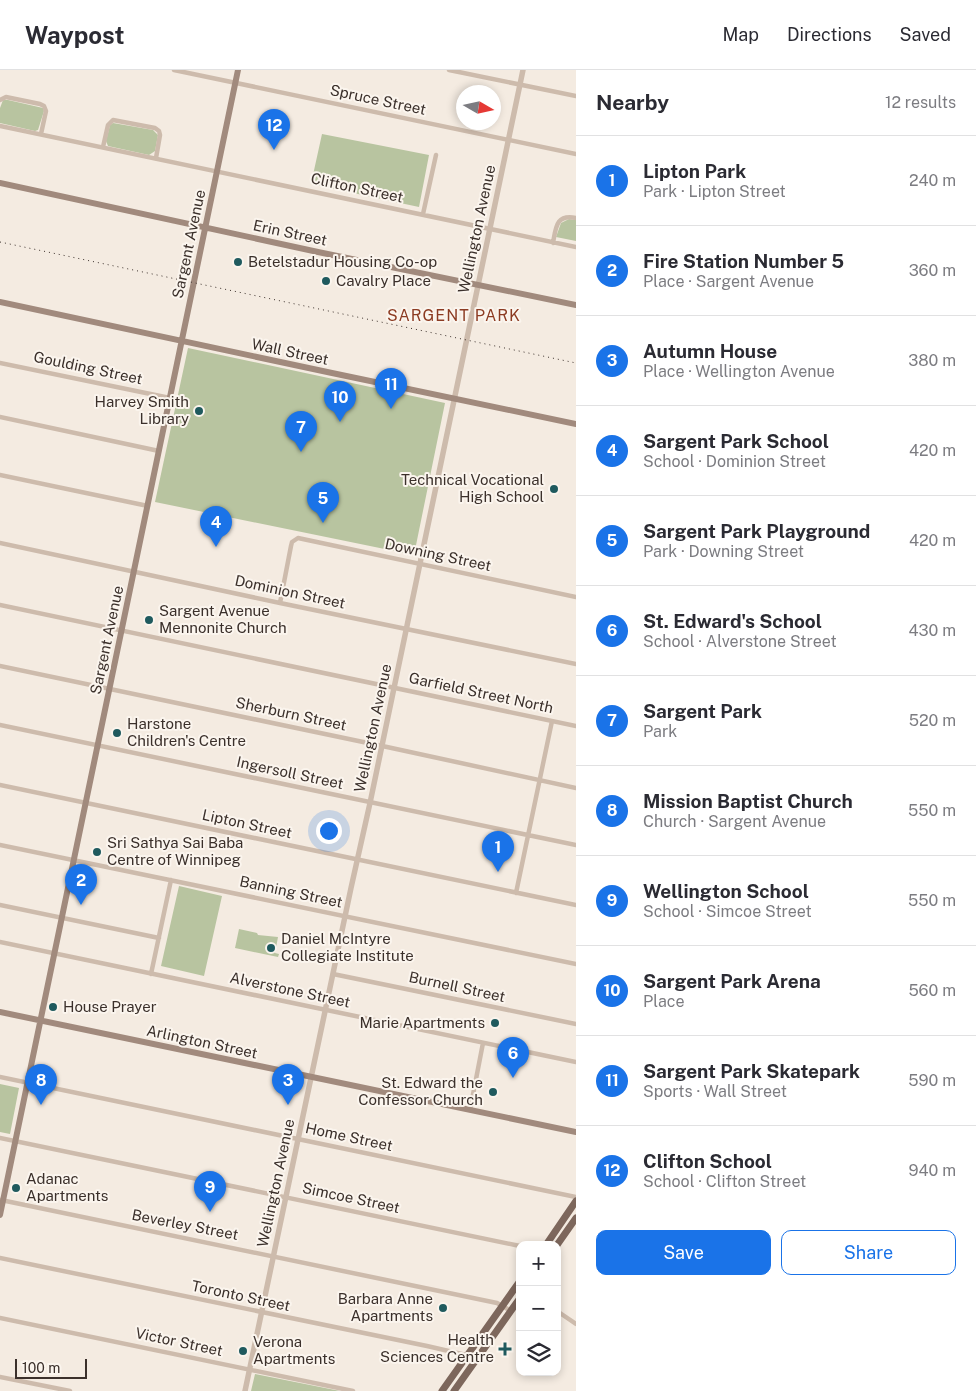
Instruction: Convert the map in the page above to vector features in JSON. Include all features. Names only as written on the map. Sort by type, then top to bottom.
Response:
[{"type":"main road","name":"Sargent Avenue","points":[[0,1215],[238,70]]},
{"type":"main road","name":"Erin Street","points":[[0,183],[576,305]]},
{"type":"main road","name":"Wall Street","points":[[0,302],[576,424]]},
{"type":"main road","name":"Arlington Street","points":[[0,1012],[576,1132]]},
{"type":"main road","points":[[549,1241],[576,1202]]},
{"type":"main road","points":[[560,1241],[576,1218]]},
{"type":"main road","points":[[442,1391],[517,1286]]},
{"type":"main road","points":[[454,1391],[516,1304]]},
{"type":"street","name":"Spruce Street","points":[[174,70],[576,154]]},
{"type":"street","points":[[449,70],[576,96]]},
{"type":"street","name":"Wellington Avenue","points":[[245,1391],[382,746],[522,70]]},
{"type":"street","points":[[0,100],[6,97],[44,106],[46,111],[41,134]]},
{"type":"street","points":[[103,147],[108,125],[112,120],[155,128],[159,131],[160,135],[156,158]]},
{"type":"street","name":"Clifton Street","points":[[0,126],[576,247]]},
{"type":"street","points":[[423,214],[436,155]]},
{"type":"street","points":[[553,242],[559,221],[567,217],[576,218]]},
{"type":"street","name":"Goulding Street","points":[[0,363],[170,398]]},
{"type":"street","points":[[0,417],[159,451]]},
{"type":"street","points":[[0,475],[148,506]]},
{"type":"street","name":"Downing Street","points":[[280,603],[291,546],[295,539],[301,538],[576,597]]},
{"type":"street","name":"Dominion Street","points":[[0,543],[576,664]]},
{"type":"street","name":"Garfield Street North","points":[[0,605],[576,726]]},
{"type":"street","name":"Sherburn Street","points":[[0,666],[576,788]]},
{"type":"street","points":[[516,893],[552,722]]},
{"type":"street","name":"Ingersoll Street","points":[[0,725],[576,845]]},
{"type":"street","name":"Lipton Street","points":[[0,785],[576,906]]},
{"type":"street","name":"Banning Street","points":[[0,845],[576,964]]},
{"type":"street","points":[[151,974],[171,880]]},
{"type":"street","points":[[0,905],[159,938]]},
{"type":"street","name":"Alverstone Street","points":[[0,942],[576,1062]]},
{"type":"street","name":"Burnell Street","points":[[333,974],[576,1024]]},
{"type":"street","points":[[470,1110],[483,1043]]},
{"type":"street","name":"Home Street","points":[[0,1077],[576,1197]]},
{"type":"street","name":"Simcoe Street","points":[[0,1138],[516,1245]]},
{"type":"street","name":"Beverley Street","points":[[2,1200],[502,1305],[511,1311]]},
{"type":"street","name":"Toronto Street","points":[[0,1258],[466,1356],[475,1362]]},
{"type":"street","points":[[561,1314],[574,1323],[576,1316]]},
{"type":"street","name":"Victor Street","points":[[0,1318],[353,1391]]},
{"type":"street","points":[[0,1377],[70,1391]]},
{"type":"green space","points":[[3,100],[43,108],[44,111],[38,130],[35,131],[0,123],[0,108]]},
{"type":"green space","points":[[113,123],[153,130],[158,135],[155,151],[149,155],[108,146],[106,141],[110,125]]},
{"type":"green space","points":[[322,134],[429,155],[419,207],[311,184]]},
{"type":"green space","points":[[569,219],[576,220],[576,241],[556,237],[561,223]]},
{"type":"green space","points":[[188,348],[445,403],[414,555],[155,502]]},
{"type":"green space","points":[[179,886],[222,896],[204,976],[161,966]]},
{"type":"green space","points":[[239,929],[257,933],[258,935],[278,937],[275,953],[279,954],[278,957],[235,948]]},
{"type":"green space","points":[[0,1084],[19,1088],[10,1134],[0,1132]]},
{"type":"green space","points":[[255,1374],[340,1391],[251,1391]]},
{"type":"railway","points":[[0,242],[576,363]]},
{"type":"place","name":"Clifton School","points":[[274,150]]},
{"type":"place","name":"Betelstadur Housing Co-op","points":[[238,262]]},
{"type":"place","name":"Cavalry Place","points":[[326,281]]},
{"type":"place","name":"Sargent Park Skatepark","points":[[391,409]]},
{"type":"place","name":"Harvey Smith Library","points":[[199,411]]},
{"type":"place","name":"Sargent Park Arena","points":[[340,422]]},
{"type":"place","name":"Sargent Park","points":[[301,452]]},
{"type":"place","name":"Technical Vocational High School","points":[[554,489]]},
{"type":"place","name":"Sargent Park Playground","points":[[323,523]]},
{"type":"place","name":"Sargent Park School","points":[[216,547]]},
{"type":"place","name":"Sargent Avenue Mennonite Church","points":[[149,620]]},
{"type":"place","name":"Harstone Children's Centre","points":[[117,733]]},
{"type":"place","name":"Sri Sathya Sai Baba Centre of Winnipeg","points":[[97,852]]},
{"type":"place","name":"Lipton Park","points":[[498,872]]},
{"type":"place","name":"Fire Station Number 5","points":[[81,905]]},
{"type":"place","name":"Daniel McIntyre Collegiate Institute","points":[[271,948]]},
{"type":"place","name":"House Prayer","points":[[53,1007]]},
{"type":"place","name":"Marie Apartments","points":[[495,1023]]},
{"type":"place","name":"St. Edward's School","points":[[513,1078]]},
{"type":"place","name":"St. Edward the Confessor Church","points":[[493,1092]]},
{"type":"place","name":"Mission Baptist Church","points":[[41,1105]]},
{"type":"place","name":"Autumn House","points":[[288,1105]]},
{"type":"place","name":"Adanac Apartments","points":[[16,1188]]},
{"type":"place","name":"Wellington School","points":[[210,1212]]},
{"type":"place","name":"Barbara Anne Apartments","points":[[443,1308]]},
{"type":"place","name":"Health Sciences Centre","points":[[505,1349]]},
{"type":"place","name":"Verona Apartments","points":[[243,1351]]},
{"type":"district","name":"SARGENT PARK","points":[[454,315]]}]
